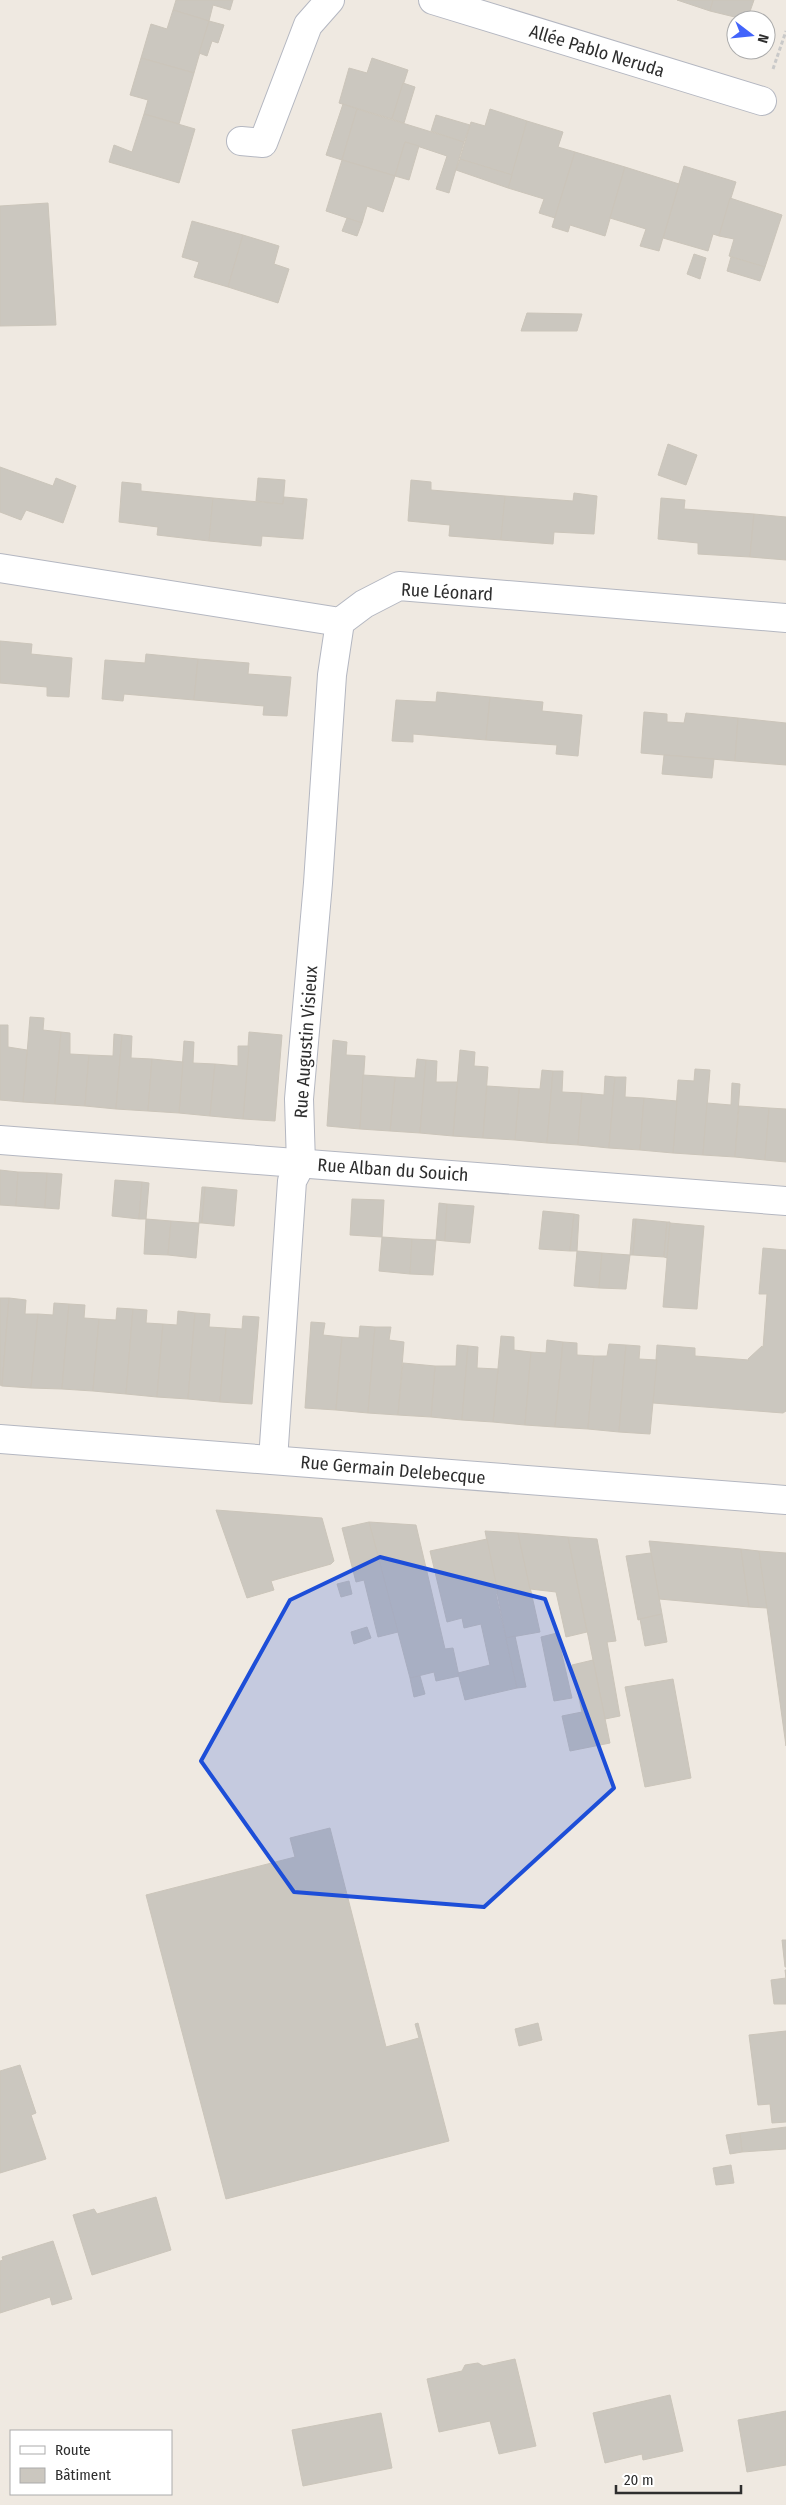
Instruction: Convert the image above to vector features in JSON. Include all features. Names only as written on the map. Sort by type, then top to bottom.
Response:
[{"type":"street","points":[[241,140],[263,143],[308,25],[330,0]]},
{"type":"street","name":"Allée Pablo Neruda","points":[[432,0],[762,101]]},
{"type":"street","points":[[0,568],[340,622]]},
{"type":"street","name":"Rue Léonard","points":[[340,622],[364,604],[399,586],[786,618]]},
{"type":"street","name":"Rue Augustin Visieux","points":[[272,1460],[292,1181],[301,1164],[299,1099],[318,883],[332,675],[340,622]]},
{"type":"street","name":"Rue Alban du Souich","points":[[0,1140],[786,1201]]},
{"type":"street","name":"Rue Germain Delebecque","points":[[0,1439],[786,1500]]},
{"type":"highlighted area","points":[[380,1557],[545,1599],[614,1788],[484,1907],[294,1892],[201,1761],[290,1600]]},
{"type":"building","points":[[176,0],[233,0],[230,10],[213,5],[209,21],[173,10]]},
{"type":"building","points":[[677,0],[713,0],[710,11]]},
{"type":"building","points":[[713,0],[754,0],[750,10],[726,10],[726,15],[710,11]]},
{"type":"building","points":[[173,10],[209,21],[194,73],[141,58],[151,24],[167,29]]},
{"type":"building","points":[[209,21],[224,25],[218,43],[212,41],[207,56],[199,53]]},
{"type":"building","points":[[141,58],[194,73],[179,124],[144,114],[148,100],[130,95]]},
{"type":"building","points":[[372,58],[408,70],[392,119],[339,103],[349,68],[367,73]]},
{"type":"building","points":[[403,83],[415,87],[404,123],[392,119]]},
{"type":"building","points":[[343,104],[357,109],[342,160],[326,155]]},
{"type":"building","points":[[357,109],[464,142],[449,193],[436,189],[447,156],[405,142],[395,176],[342,160]]},
{"type":"building","points":[[490,109],[527,121],[512,175],[460,159],[471,122],[485,126]]},
{"type":"building","points":[[144,114],[195,129],[179,183],[109,162],[114,145],[132,152]]},
{"type":"building","points":[[436,115],[470,125],[464,142],[431,131]]},
{"type":"building","points":[[527,121],[563,132],[558,147],[575,152],[555,218],[539,213],[544,199],[508,188]]},
{"type":"building","points":[[405,142],[419,146],[409,180],[395,176]]},
{"type":"building","points":[[575,152],[625,167],[605,236],[570,225],[568,232],[552,227]]},
{"type":"building","points":[[460,159],[512,175],[508,188],[456,170]]},
{"type":"building","points":[[342,160],[395,176],[383,212],[367,206],[362,223],[326,211]]},
{"type":"building","points":[[684,166],[736,182],[719,236],[713,234],[708,251],[663,238]]},
{"type":"building","points":[[625,167],[679,184],[659,251],[640,246],[646,229],[610,218]]},
{"type":"building","points":[[730,198],[782,215],[765,267],[729,256],[734,239],[719,236]]},
{"type":"building","points":[[48,203],[56,325],[0,326],[0,206]]},
{"type":"building","points":[[347,218],[362,223],[357,236],[342,231]]},
{"type":"building","points":[[192,221],[243,235],[228,287],[194,277],[199,262],[182,257]]},
{"type":"building","points":[[243,235],[279,246],[274,264],[289,269],[278,303],[228,287]]},
{"type":"building","points":[[694,254],[706,258],[700,279],[687,274]]},
{"type":"building","points":[[731,257],[765,267],[760,281],[727,271]]},
{"type":"building","points":[[527,313],[582,314],[577,331],[521,331]]},
{"type":"building","points":[[668,444],[697,455],[686,485],[658,475]]},
{"type":"building","points":[[0,467],[53,486],[56,478],[76,486],[63,523],[26,510],[21,520],[0,512]]},
{"type":"building","points":[[258,478],[285,480],[283,504],[256,501]]},
{"type":"building","points":[[411,480],[431,482],[431,490],[505,496],[501,540],[449,536],[450,525],[408,521]]},
{"type":"building","points":[[122,482],[141,484],[141,491],[213,498],[209,541],[157,535],[158,527],[119,522]]},
{"type":"building","points":[[574,493],[597,496],[594,534],[554,532],[553,544],[501,540],[505,496],[573,501]]},
{"type":"building","points":[[284,497],[307,499],[303,539],[262,536],[261,546],[209,541],[213,498],[283,504]]},
{"type":"building","points":[[661,498],[685,500],[684,509],[754,514],[750,557],[698,554],[698,543],[658,539]]},
{"type":"building","points":[[754,514],[786,517],[786,560],[750,557]]},
{"type":"building","points":[[0,641],[32,644],[31,654],[72,658],[69,697],[47,696],[47,687],[0,683]]},
{"type":"building","points":[[146,654],[198,659],[194,700],[124,694],[123,701],[102,699],[105,660],[145,663]]},
{"type":"building","points":[[198,659],[249,663],[248,674],[291,677],[287,716],[263,715],[264,706],[194,700]]},
{"type":"building","points":[[437,692],[490,697],[486,740],[413,734],[413,742],[392,741],[396,700],[436,702]]},
{"type":"building","points":[[490,697],[543,702],[542,711],[582,715],[578,756],[556,754],[557,745],[486,740]]},
{"type":"building","points":[[644,712],[667,714],[667,722],[684,723],[686,713],[738,718],[735,761],[641,753]]},
{"type":"building","points":[[738,718],[786,723],[786,765],[735,761]]},
{"type":"building","points":[[664,755],[714,759],[712,778],[662,774]]},
{"type":"building","points":[[30,1017],[44,1018],[43,1030],[61,1032],[55,1104],[23,1102]]},
{"type":"building","points":[[0,1025],[8,1025],[8,1047],[27,1050],[23,1102],[0,1100]]},
{"type":"building","points":[[61,1032],[70,1033],[70,1054],[89,1055],[85,1106],[55,1104]]},
{"type":"building","points":[[249,1032],[282,1035],[275,1121],[243,1119]]},
{"type":"building","points":[[114,1034],[122,1035],[116,1109],[85,1106],[89,1055],[113,1056]]},
{"type":"building","points":[[122,1035],[132,1036],[131,1058],[152,1059],[148,1111],[116,1109]]},
{"type":"building","points":[[333,1040],[347,1042],[346,1055],[365,1056],[360,1129],[327,1126]]},
{"type":"building","points":[[184,1041],[194,1042],[193,1063],[215,1064],[210,1116],[179,1113]]},
{"type":"building","points":[[238,1046],[249,1046],[243,1119],[210,1116],[215,1064],[238,1066]]},
{"type":"building","points":[[460,1050],[475,1052],[474,1066],[488,1067],[483,1138],[453,1136]]},
{"type":"building","points":[[152,1059],[183,1062],[179,1113],[148,1111]]},
{"type":"building","points":[[417,1059],[426,1060],[420,1133],[390,1131],[395,1077],[415,1078]]},
{"type":"building","points":[[426,1060],[437,1061],[436,1082],[457,1082],[453,1136],[420,1133]]},
{"type":"building","points":[[695,1069],[710,1070],[703,1155],[673,1153],[678,1080],[694,1081]]},
{"type":"building","points":[[542,1070],[553,1071],[547,1143],[515,1140],[519,1088],[540,1089]]},
{"type":"building","points":[[553,1071],[563,1071],[562,1092],[582,1093],[578,1145],[547,1143]]},
{"type":"building","points":[[363,1075],[395,1077],[390,1131],[360,1129]]},
{"type":"building","points":[[605,1076],[615,1077],[609,1148],[578,1145],[582,1093],[604,1095]]},
{"type":"building","points":[[615,1077],[626,1077],[625,1097],[644,1098],[640,1150],[609,1148]]},
{"type":"building","points":[[732,1083],[740,1084],[735,1157],[703,1155],[707,1103],[731,1105]]},
{"type":"building","points":[[487,1086],[519,1088],[515,1140],[483,1138]]},
{"type":"building","points":[[644,1098],[677,1101],[673,1153],[640,1150]]},
{"type":"building","points":[[739,1106],[769,1108],[765,1160],[735,1157]]},
{"type":"building","points":[[769,1108],[786,1109],[786,1162],[765,1160]]},
{"type":"building","points":[[0,1170],[18,1172],[16,1206],[0,1205]]},
{"type":"building","points":[[18,1172],[47,1173],[45,1208],[16,1206]]},
{"type":"building","points":[[47,1173],[62,1174],[59,1209],[45,1208]]},
{"type":"building","points":[[115,1180],[142,1182],[139,1219],[112,1216]]},
{"type":"building","points":[[142,1182],[149,1183],[146,1219],[139,1219]]},
{"type":"building","points":[[202,1187],[205,1187],[202,1223],[199,1223]]},
{"type":"building","points":[[205,1187],[237,1190],[234,1226],[202,1223]]},
{"type":"building","points":[[352,1199],[384,1200],[382,1237],[350,1235]]},
{"type":"building","points":[[439,1203],[447,1204],[445,1241],[436,1240]]},
{"type":"building","points":[[447,1204],[474,1206],[470,1243],[445,1241]]},
{"type":"building","points":[[543,1211],[574,1214],[570,1251],[539,1249]]},
{"type":"building","points":[[574,1214],[579,1215],[577,1251],[570,1251]]},
{"type":"building","points":[[146,1219],[171,1221],[168,1255],[144,1254]]},
{"type":"building","points":[[633,1219],[636,1219],[633,1255],[630,1255]]},
{"type":"building","points":[[636,1219],[667,1222],[664,1257],[633,1255]]},
{"type":"building","points":[[171,1221],[199,1223],[196,1258],[168,1255]]},
{"type":"building","points":[[667,1222],[670,1222],[667,1258],[664,1257]]},
{"type":"building","points":[[670,1223],[704,1226],[697,1309],[663,1307]]},
{"type":"building","points":[[382,1237],[412,1239],[410,1274],[379,1271]]},
{"type":"building","points":[[412,1239],[436,1240],[433,1275],[410,1274]]},
{"type":"building","points":[[763,1248],[786,1250],[786,1411],[783,1413],[653,1403],[657,1345],[695,1348],[695,1356],[749,1360],[762,1346],[763,1348],[767,1294],[759,1294]]},
{"type":"building","points":[[577,1251],[602,1253],[599,1288],[574,1286]]},
{"type":"building","points":[[602,1253],[630,1255],[626,1289],[599,1288]]},
{"type":"building","points":[[0,1298],[9,1298],[2,1386],[0,1385]]},
{"type":"building","points":[[9,1298],[26,1300],[25,1314],[38,1314],[31,1388],[2,1386]]},
{"type":"building","points":[[54,1303],[69,1304],[62,1389],[31,1388],[38,1314],[53,1315]]},
{"type":"building","points":[[69,1304],[85,1305],[84,1318],[99,1319],[93,1391],[62,1389]]},
{"type":"building","points":[[117,1308],[133,1309],[126,1394],[93,1391],[99,1319],[116,1320]]},
{"type":"building","points":[[133,1309],[147,1310],[146,1323],[163,1324],[157,1397],[126,1394]]},
{"type":"building","points":[[178,1311],[195,1313],[188,1399],[157,1397],[163,1324],[177,1325]]},
{"type":"building","points":[[195,1313],[210,1314],[209,1327],[226,1328],[220,1402],[188,1399]]},
{"type":"building","points":[[243,1316],[259,1317],[252,1404],[220,1402],[226,1328],[242,1329]]},
{"type":"building","points":[[311,1322],[325,1323],[323,1335],[342,1337],[336,1410],[305,1408]]},
{"type":"building","points":[[360,1326],[375,1327],[368,1413],[336,1410],[342,1337],[359,1338]]},
{"type":"building","points":[[375,1327],[391,1327],[389,1340],[404,1342],[398,1415],[368,1413]]},
{"type":"building","points":[[501,1336],[514,1337],[514,1350],[531,1352],[525,1425],[493,1422]]},
{"type":"building","points":[[547,1340],[563,1342],[555,1427],[525,1425],[531,1352],[546,1353]]},
{"type":"building","points":[[563,1342],[577,1343],[577,1355],[594,1356],[588,1429],[555,1427]]},
{"type":"building","points":[[609,1344],[626,1345],[619,1432],[588,1429],[594,1356],[607,1356]]},
{"type":"building","points":[[457,1345],[468,1346],[462,1420],[431,1417],[435,1366],[456,1366]]},
{"type":"building","points":[[626,1345],[640,1346],[639,1359],[657,1360],[650,1434],[619,1432]]},
{"type":"building","points":[[468,1346],[478,1347],[477,1368],[498,1369],[493,1422],[462,1420]]},
{"type":"building","points":[[403,1363],[435,1366],[431,1417],[398,1415]]},
{"type":"building","points":[[216,1510],[322,1518],[334,1561],[331,1564],[271,1581],[274,1590],[247,1598]]},
{"type":"building","points":[[369,1522],[416,1525],[445,1649],[453,1648],[459,1676],[436,1681],[434,1672],[410,1678]]},
{"type":"building","points":[[369,1522],[398,1632],[378,1637],[364,1580],[356,1582],[342,1528]]},
{"type":"building","points":[[485,1531],[518,1533],[540,1632],[506,1638]]},
{"type":"building","points":[[518,1533],[568,1537],[587,1632],[566,1637],[556,1592],[530,1589]]},
{"type":"building","points":[[568,1537],[597,1539],[616,1641],[607,1642],[620,1716],[605,1719]]},
{"type":"building","points":[[487,1539],[498,1593],[496,1594],[517,1688],[465,1700],[458,1673],[490,1665],[481,1624],[464,1628],[462,1618],[447,1622],[430,1551]]},
{"type":"building","points":[[649,1541],[741,1549],[749,1607],[659,1599]]},
{"type":"building","points":[[741,1549],[759,1551],[767,1608],[749,1607]]},
{"type":"building","points":[[759,1551],[786,1553],[786,1746],[767,1608]]},
{"type":"building","points":[[651,1553],[662,1614],[638,1620],[626,1556]]},
{"type":"building","points":[[349,1581],[352,1594],[341,1597],[337,1584]]},
{"type":"building","points":[[662,1614],[667,1642],[645,1646],[640,1619]]},
{"type":"building","points":[[367,1627],[371,1638],[354,1644],[351,1632]]},
{"type":"building","points":[[557,1633],[572,1698],[554,1701],[541,1637]]},
{"type":"building","points":[[515,1636],[526,1687],[517,1688],[506,1638]]},
{"type":"building","points":[[593,1660],[610,1743],[570,1751],[562,1716],[582,1712],[572,1665]]},
{"type":"building","points":[[420,1676],[425,1694],[414,1697],[410,1678]]},
{"type":"building","points":[[673,1679],[691,1778],[645,1787],[625,1687]]},
{"type":"building","points":[[330,1828],[386,2047],[419,2038],[415,2024],[418,2023],[449,2141],[226,2199],[146,1895],[295,1857],[290,1838]]},
{"type":"building","points":[[782,1940],[786,1940],[786,1967],[785,1967]]},
{"type":"building","points":[[786,1978],[786,2004],[774,2004],[771,1980]]},
{"type":"building","points":[[538,2023],[542,2040],[519,2046],[515,2029]]},
{"type":"building","points":[[786,2031],[786,2122],[772,2123],[770,2104],[758,2105],[749,2035]]},
{"type":"building","points":[[20,2065],[36,2113],[31,2115],[46,2159],[0,2173],[0,2071]]},
{"type":"building","points":[[786,2127],[786,2149],[742,2152],[740,2133]]},
{"type":"building","points":[[740,2133],[742,2152],[730,2154],[726,2135]]},
{"type":"building","points":[[731,2165],[734,2183],[716,2185],[713,2168]]},
{"type":"building","points":[[156,2197],[171,2250],[92,2275],[73,2215],[94,2209],[97,2214]]},
{"type":"building","points":[[53,2241],[72,2299],[52,2305],[50,2297],[0,2313],[0,2261],[3,2260],[2,2257]]},
{"type":"building","points":[[515,2359],[536,2446],[499,2454],[490,2421],[439,2432],[427,2379],[462,2371],[465,2365],[478,2363],[483,2366]]},
{"type":"building","points":[[670,2395],[683,2451],[643,2460],[642,2454],[605,2463],[593,2413]]},
{"type":"building","points":[[786,2411],[786,2465],[747,2472],[738,2420]]},
{"type":"building","points":[[381,2413],[392,2468],[303,2486],[292,2430]]}]
